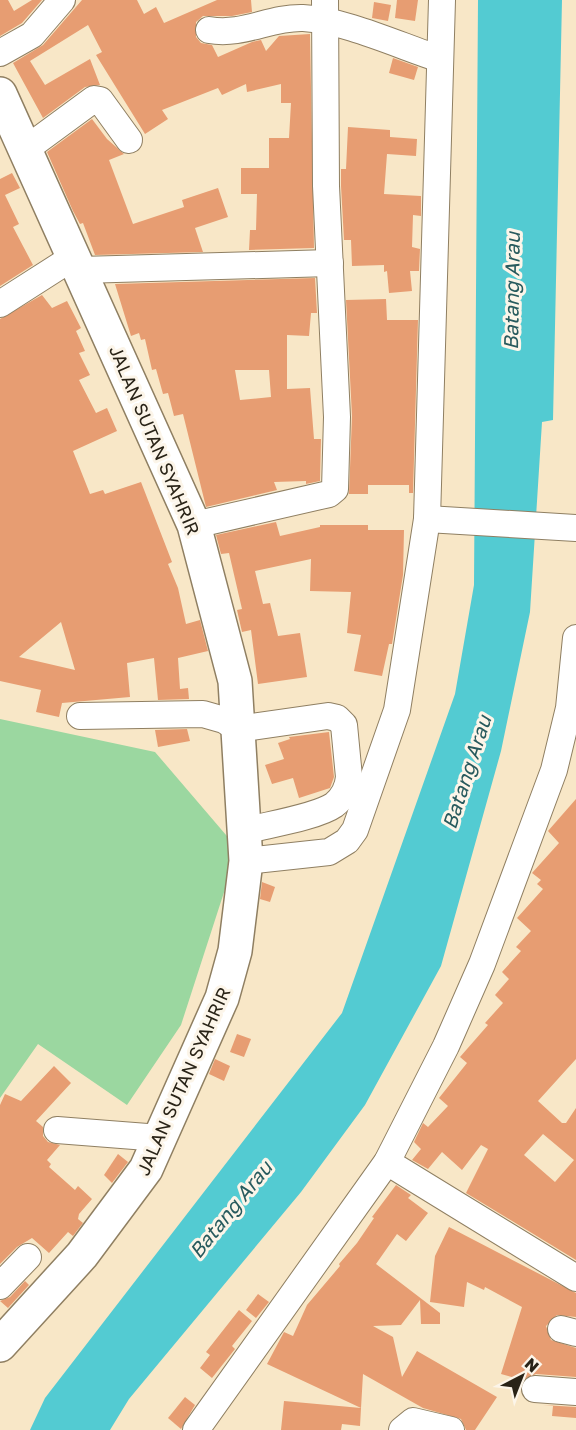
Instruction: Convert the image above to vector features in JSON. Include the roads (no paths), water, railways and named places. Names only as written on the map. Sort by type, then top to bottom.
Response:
[{"type":"main road","name":"JALAN SUTAN SYAHRIR","points":[[0,1345],[82,1256],[146,1170],[222,998],[235,951],[245,846],[235,681],[194,525],[26,149],[3,110]]},
{"type":"street","points":[[0,53],[32,35],[62,0]]},
{"type":"street","points":[[245,846],[329,852],[347,841],[355,830],[397,710],[427,519],[442,0]]},
{"type":"street","points":[[208,30],[238,32],[325,10],[440,59]]},
{"type":"street","points":[[194,525],[329,494],[335,489],[337,417],[326,186],[325,10]]},
{"type":"street","points":[[26,149],[94,99],[100,100],[129,140]]},
{"type":"street","points":[[0,303],[78,263],[330,263]]},
{"type":"street","points":[[427,519],[567,527]]},
{"type":"street","points":[[196,1430],[387,1162],[482,964],[554,770],[569,708],[576,638]]},
{"type":"street","points":[[80,716],[203,714],[224,720],[238,729],[328,716],[337,718],[344,725],[349,777],[345,792],[328,808],[245,846]]},
{"type":"street","points":[[57,1130],[160,1138]]},
{"type":"street","points":[[387,1162],[576,1278]]},
{"type":"street","points":[[0,1286],[28,1257]]},
{"type":"street","points":[[535,1389],[576,1392]]},
{"type":"street","points":[[402,1430],[413,1421],[451,1430]]},
{"type":"water","name":"Batang Arau","points":[[478,0],[562,0],[553,420],[542,422],[530,612],[501,751],[441,966],[365,1105],[301,1192],[129,1399],[110,1430],[30,1430],[45,1398],[342,1013],[455,694],[474,585]]}]
